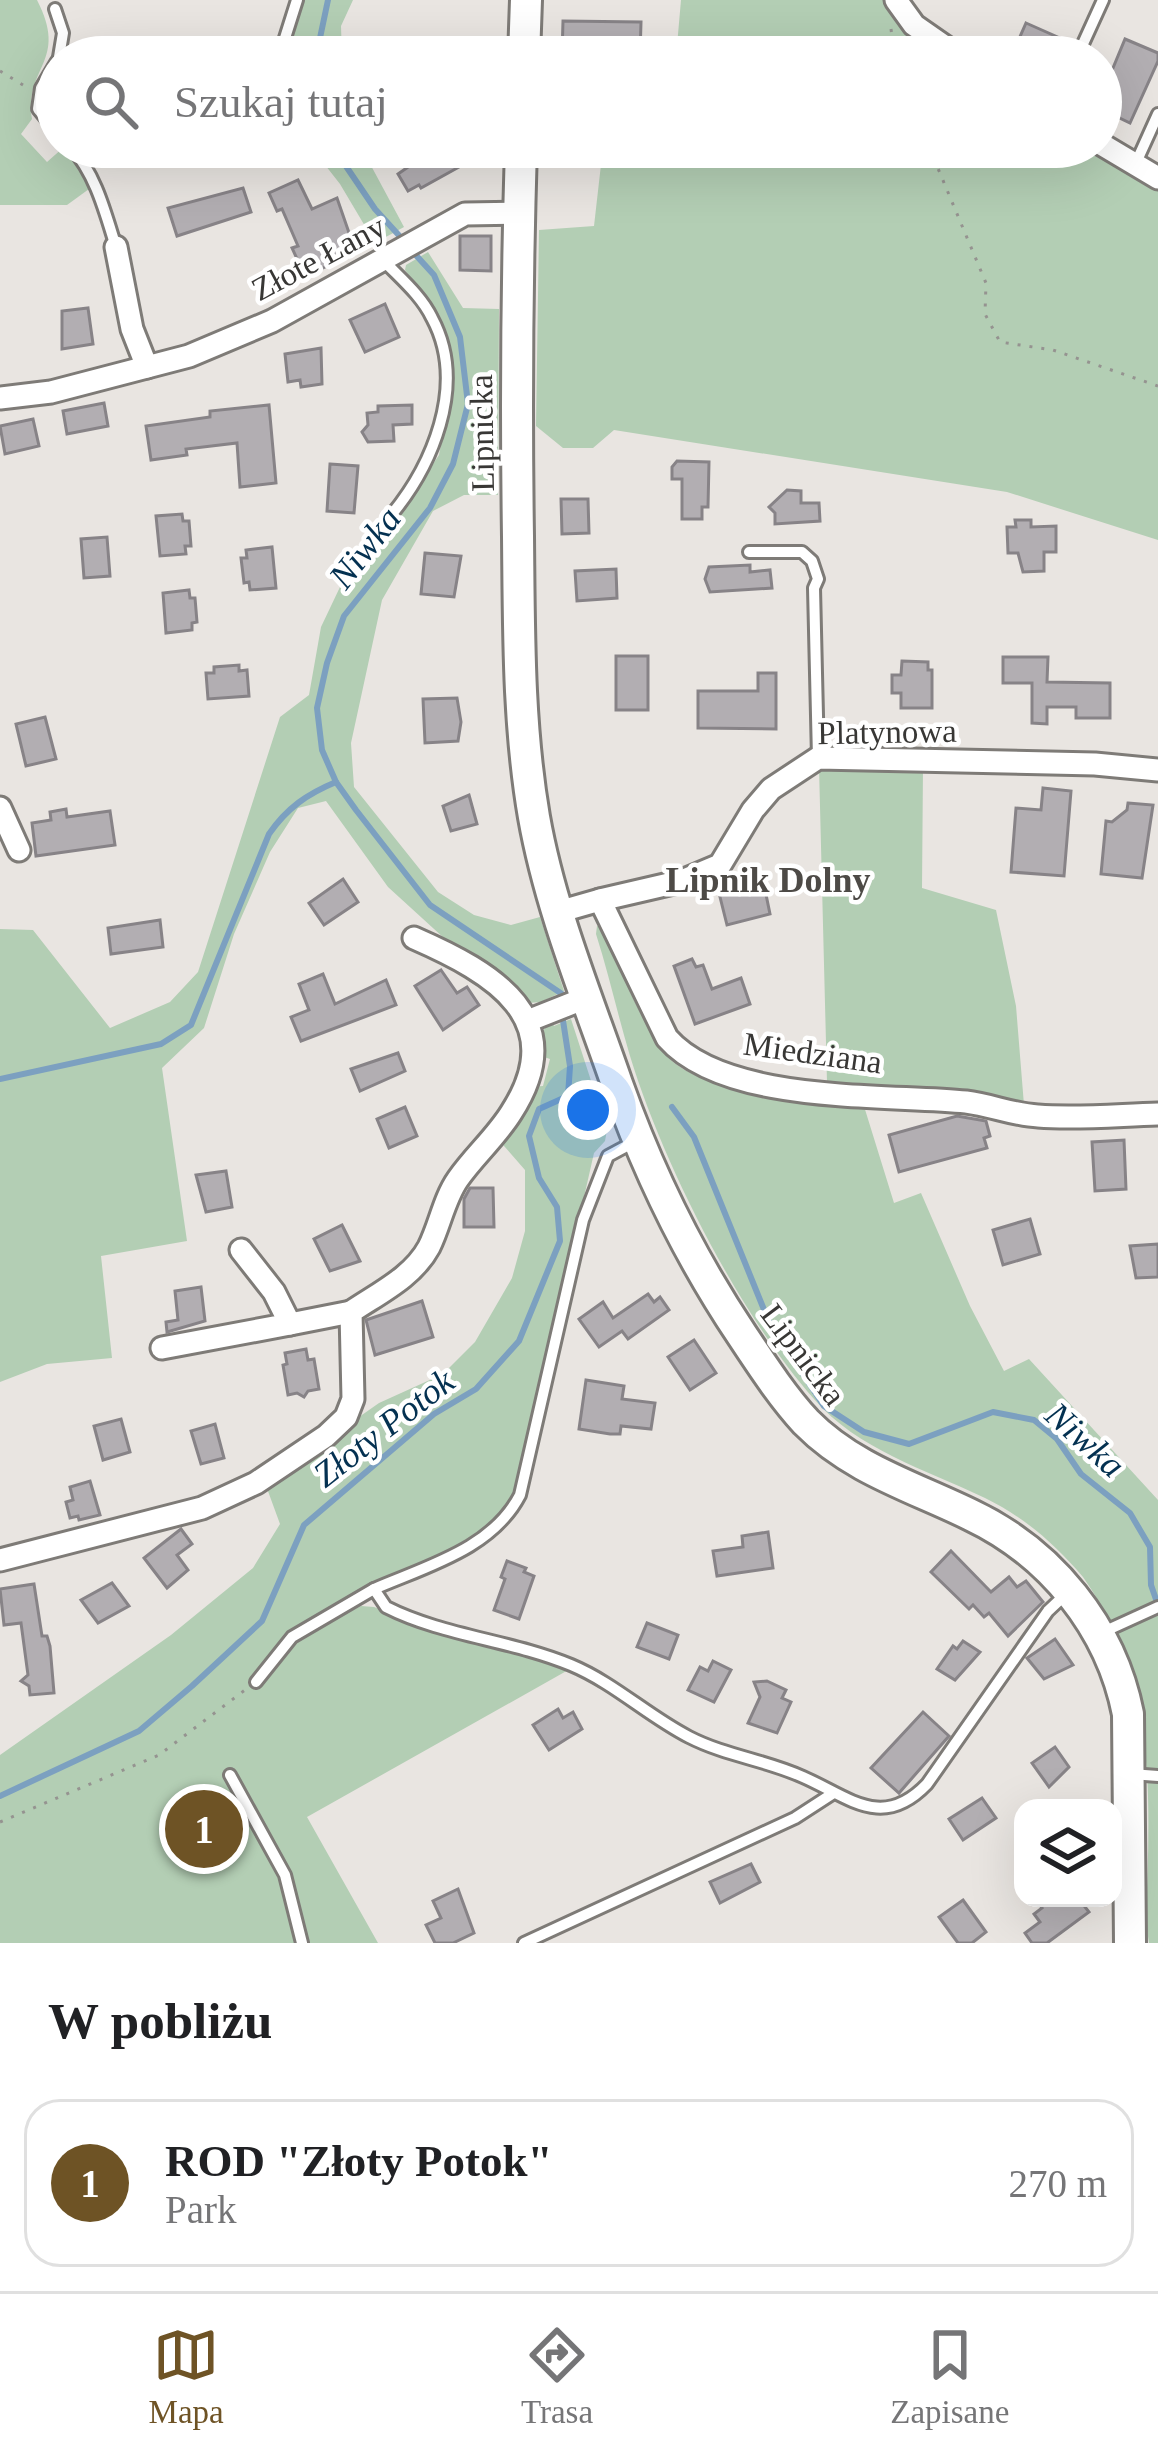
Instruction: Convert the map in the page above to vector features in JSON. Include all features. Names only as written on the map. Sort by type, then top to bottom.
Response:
[{"type":"street","points":[[525,36],[526,0]]},
{"type":"street","points":[[896,0],[914,25],[930,36]]},
{"type":"street","points":[[1122,157],[1158,178]]},
{"type":"street","name":"Lipnicka","points":[[520,168],[516,363],[524,748],[534,817],[579,1001],[659,1192],[709,1285],[760,1363],[806,1421],[851,1459],[991,1525],[1027,1551],[1069,1591],[1100,1634],[1124,1696],[1144,1775],[1121,1940]]},
{"type":"street","name":"Złote Łany","points":[[0,398],[51,392],[189,356],[272,321],[465,214],[519,213]]},
{"type":"street","points":[[116,247],[132,329],[147,368]]},
{"type":"street","name":"Platynowa","points":[[600,900],[682,881],[720,865],[771,789],[818,758],[1095,764],[1158,770]]},
{"type":"street","points":[[0,808],[19,850]]},
{"type":"street","points":[[558,912],[600,900]]},
{"type":"street","name":"Miedziana","points":[[600,900],[667,1038],[698,1064],[790,1087],[970,1102],[1040,1117],[1158,1114]]},
{"type":"street","points":[[414,938],[489,979],[536,1017]]},
{"type":"street","points":[[536,1017],[579,1001]]},
{"type":"street","points":[[162,1348],[351,1312],[407,1274],[428,1250],[455,1182],[511,1114],[528,1081],[536,1017]]},
{"type":"street","points":[[241,1250],[274,1292],[290,1324]]},
{"type":"street","points":[[0,1560],[202,1508],[256,1483],[326,1436],[346,1418],[353,1399],[351,1312]]},
{"type":"lane","points":[[285,36],[296,0]]},
{"type":"lane","points":[[1087,36],[1103,0]]},
{"type":"lane","points":[[55,9],[62,36]]},
{"type":"lane","points":[[1135,165],[1158,114]]},
{"type":"lane","points":[[84,168],[97,188],[116,247]]},
{"type":"lane","points":[[387,258],[431,315],[444,351],[446,374],[434,449],[412,492],[388,520]]},
{"type":"lane","points":[[749,552],[802,552],[812,561],[818,579],[814,588],[818,758]]},
{"type":"lane","points":[[256,1682],[292,1637],[374,1589],[482,1540],[514,1508],[583,1220],[608,1156],[637,1141]]},
{"type":"lane","points":[[374,1589],[386,1607],[400,1614],[576,1667],[718,1751],[802,1777],[832,1794],[881,1809],[915,1797],[957,1746],[1048,1611],[1069,1591]]},
{"type":"lane","points":[[1100,1634],[1158,1607]]},
{"type":"lane","points":[[230,1775],[285,1875],[302,1943]]},
{"type":"lane","points":[[524,1943],[795,1818],[832,1794]]},
{"type":"path","points":[[0,70],[21,82],[36,106]]},
{"type":"path","points":[[938,168],[986,283],[985,314],[1000,342],[1053,350],[1158,386]]},
{"type":"path","points":[[0,1822],[159,1755],[256,1682]]},
{"type":"green space","points":[[0,0],[37,0],[49,36],[36,36],[32,119],[21,134],[36,150],[36,168],[80,168],[89,189],[67,205],[0,205]]},
{"type":"green space","points":[[303,0],[353,0],[341,36],[293,36]]},
{"type":"green space","points":[[681,0],[883,0],[914,36],[678,36]]},
{"type":"green space","points":[[1122,165],[1158,186],[1158,540],[1007,492],[614,430],[593,448],[563,448],[536,426],[539,230],[594,226],[601,168]]},
{"type":"green space","points":[[327,168],[372,168],[404,227],[375,243]]},
{"type":"green space","points":[[428,252],[463,308],[499,309],[498,495],[464,495],[433,511],[382,600],[351,743],[354,787],[438,892],[474,915],[511,925],[540,917],[564,991],[528,1003],[445,939],[388,887],[326,801],[298,808],[270,852],[234,934],[204,1028],[162,1068],[187,1241],[101,1256],[112,1358],[47,1364],[0,1382],[0,929],[33,930],[110,1028],[170,1002],[198,972],[280,717],[309,695],[321,627],[359,547],[392,525],[439,455],[449,353],[433,308],[405,270]]},
{"type":"green space","points":[[819,767],[923,767],[922,888],[996,910],[1016,1006],[1024,1105],[970,1094],[827,1082]]},
{"type":"green space","points":[[597,926],[602,927],[652,1034],[671,1060],[709,1080],[735,1087],[863,1103],[894,1203],[921,1193],[1004,1371],[1029,1359],[1158,1500],[1158,1943],[1149,1943],[1146,1923],[1144,1741],[1125,1658],[1107,1617],[1083,1577],[1038,1532],[999,1505],[851,1432],[814,1399],[786,1364],[706,1236],[662,1143],[630,1056]]},
{"type":"green space","points":[[571,1019],[607,1130],[605,1141],[594,1153],[517,1492],[504,1516],[468,1543],[312,1619],[310,1631],[361,1606],[374,1607],[434,1630],[488,1641],[570,1669],[307,1817],[378,1943],[0,1943],[0,1755],[171,1635],[253,1568],[280,1524],[265,1483],[379,1403],[443,1374],[475,1342],[512,1278],[525,1231],[525,1170],[497,1138],[530,1087],[543,1086],[550,1059],[541,1056],[540,1035],[551,1020],[554,1026]]},
{"type":"building","points":[[563,21],[641,22],[641,36],[563,36]]},
{"type":"building","points":[[1026,23],[1055,36],[1020,36]]},
{"type":"building","points":[[1125,39],[1158,53],[1130,123],[1122,119]]},
{"type":"building","points":[[407,168],[457,168],[408,191],[398,174]]},
{"type":"building","points":[[298,180],[312,209],[337,198],[356,253],[305,276],[282,209],[277,211],[269,193]]},
{"type":"building","points":[[243,188],[251,212],[177,236],[168,208]]},
{"type":"building","points":[[460,236],[491,236],[491,271],[460,270]]},
{"type":"building","points":[[385,304],[399,337],[365,352],[350,320]]},
{"type":"building","points":[[88,308],[93,344],[62,349],[62,311]]},
{"type":"building","points":[[321,348],[322,384],[301,387],[300,380],[288,382],[285,354]]},
{"type":"building","points":[[104,403],[108,426],[67,434],[63,411]]},
{"type":"building","points":[[269,405],[276,483],[240,487],[237,443],[186,449],[187,455],[151,460],[146,426],[210,417],[210,411]]},
{"type":"building","points":[[412,405],[412,424],[393,425],[394,441],[368,442],[362,432],[368,425],[367,413],[378,412],[378,406]]},
{"type":"building","points":[[33,419],[39,446],[5,454],[0,426]]},
{"type":"building","points":[[677,461],[709,462],[708,507],[702,507],[702,519],[682,519],[682,479],[672,479]]},
{"type":"building","points":[[330,464],[358,466],[354,513],[327,511]]},
{"type":"building","points":[[787,490],[801,491],[801,503],[819,503],[820,521],[775,524],[775,513],[769,507]]},
{"type":"building","points":[[561,499],[588,499],[589,533],[562,534]]},
{"type":"building","points":[[182,514],[183,521],[189,521],[191,546],[185,546],[186,554],[160,556],[156,516]]},
{"type":"building","points":[[1015,520],[1031,520],[1031,527],[1056,526],[1056,552],[1044,552],[1044,571],[1023,572],[1018,553],[1008,553],[1007,527],[1016,527]]},
{"type":"building","points":[[107,537],[110,576],[84,578],[81,539]]},
{"type":"building","points":[[272,547],[276,588],[250,590],[249,582],[244,583],[241,558],[247,558],[246,550]]},
{"type":"building","points":[[425,553],[461,556],[454,597],[421,594]]},
{"type":"building","points":[[750,565],[750,572],[770,570],[772,588],[710,592],[705,579],[709,567]]},
{"type":"building","points":[[616,569],[617,598],[577,601],[575,571]]},
{"type":"building","points":[[189,590],[190,598],[195,598],[197,622],[192,623],[192,630],[166,633],[163,593]]},
{"type":"building","points":[[616,656],[648,656],[648,710],[616,710]]},
{"type":"building","points":[[1003,657],[1048,657],[1047,682],[1110,683],[1110,718],[1076,718],[1076,707],[1047,707],[1047,724],[1032,723],[1032,683],[1003,683]]},
{"type":"building","points":[[902,661],[928,662],[932,708],[901,708],[901,693],[892,693],[892,675],[901,675]]},
{"type":"building","points":[[239,665],[239,671],[247,670],[249,696],[208,699],[206,673],[214,673],[214,667]]},
{"type":"building","points":[[758,673],[776,673],[776,729],[698,728],[698,691],[758,691]]},
{"type":"building","points":[[457,698],[458,741],[425,743],[423,699]]},
{"type":"building","points":[[45,717],[56,759],[26,766],[16,724]]},
{"type":"building","points":[[1043,788],[1071,791],[1064,876],[1011,872],[1016,808],[1041,810]]},
{"type":"building","points":[[469,795],[477,824],[451,831],[443,806]]},
{"type":"building","points":[[1128,803],[1153,805],[1142,878],[1101,874],[1106,821],[1112,822],[1127,810]]},
{"type":"building","points":[[66,809],[67,817],[110,811],[115,845],[36,856],[32,823],[51,820],[50,812]]},
{"type":"building","points":[[343,879],[358,902],[324,925],[309,903]]},
{"type":"building","points":[[763,880],[770,914],[727,925],[718,889]]},
{"type":"building","points":[[160,920],[163,947],[111,954],[108,928]]},
{"type":"building","points":[[692,959],[696,967],[703,965],[712,989],[741,978],[750,1004],[695,1024],[674,966]]},
{"type":"building","points":[[441,970],[457,993],[467,987],[479,1005],[443,1030],[415,986]]},
{"type":"building","points":[[323,974],[335,1004],[386,980],[396,1005],[301,1041],[291,1017],[309,1010],[299,984]]},
{"type":"building","points":[[398,1053],[405,1071],[360,1091],[351,1069]]},
{"type":"building","points":[[405,1107],[417,1136],[389,1148],[377,1119]]},
{"type":"building","points":[[957,1116],[986,1121],[987,1148],[899,1172],[889,1135]]},
{"type":"building","points":[[1124,1140],[1126,1189],[1095,1191],[1092,1142]]},
{"type":"building","points":[[226,1171],[232,1207],[206,1212],[196,1175]]},
{"type":"building","points":[[470,1188],[493,1188],[494,1227],[464,1227],[464,1199]]},
{"type":"building","points":[[1030,1219],[1040,1254],[1003,1265],[993,1230]]},
{"type":"building","points":[[342,1225],[360,1261],[330,1271],[314,1239]]},
{"type":"building","points":[[1158,1244],[1158,1277],[1136,1278],[1130,1246]]},
{"type":"building","points":[[201,1287],[205,1321],[167,1332],[166,1322],[178,1320],[175,1291]]},
{"type":"building","points":[[648,1294],[654,1302],[660,1297],[669,1310],[628,1339],[622,1331],[599,1347],[579,1319],[603,1302],[613,1318]]},
{"type":"building","points":[[422,1301],[433,1337],[375,1355],[366,1320]]},
{"type":"building","points":[[694,1340],[716,1373],[690,1390],[668,1357]]},
{"type":"building","points":[[306,1349],[308,1360],[314,1359],[319,1389],[304,1397],[288,1395],[285,1353]]},
{"type":"building","points":[[586,1380],[624,1386],[622,1399],[655,1403],[651,1429],[621,1426],[620,1434],[610,1434],[579,1429]]},
{"type":"building","points":[[121,1419],[130,1452],[103,1460],[94,1426]]},
{"type":"building","points":[[215,1424],[224,1458],[201,1464],[191,1431]]},
{"type":"building","points":[[90,1481],[100,1515],[70,1518],[66,1502],[73,1500],[70,1487]]},
{"type":"building","points":[[181,1529],[192,1544],[177,1555],[188,1570],[167,1588],[144,1558]]},
{"type":"building","points":[[768,1532],[773,1568],[717,1576],[713,1551],[743,1547],[742,1536]]},
{"type":"building","points":[[951,1551],[991,1592],[1009,1577],[1017,1587],[1026,1581],[1043,1602],[1008,1636],[989,1613],[984,1617],[973,1605],[969,1609],[931,1572]]},
{"type":"building","points":[[507,1561],[534,1576],[519,1619],[494,1610]]},
{"type":"building","points":[[112,1583],[129,1606],[98,1623],[81,1600]]},
{"type":"building","points":[[34,1584],[42,1636],[47,1636],[50,1646],[54,1693],[30,1695],[29,1686],[21,1681],[28,1675],[21,1623],[4,1625],[0,1589]]},
{"type":"building","points":[[647,1623],[678,1635],[669,1659],[637,1647]]},
{"type":"building","points":[[1055,1639],[1073,1665],[1044,1679],[1027,1658]]},
{"type":"building","points":[[963,1641],[980,1652],[955,1680],[937,1669],[953,1646],[957,1649]]},
{"type":"building","points":[[713,1661],[731,1670],[714,1702],[688,1690],[700,1667],[708,1671]]},
{"type":"building","points":[[767,1681],[786,1690],[782,1698],[791,1702],[777,1733],[748,1723],[760,1697],[754,1682]]},
{"type":"building","points":[[558,1709],[563,1718],[573,1712],[582,1729],[549,1750],[533,1725]]},
{"type":"building","points":[[923,1712],[949,1736],[899,1793],[871,1768]]},
{"type":"building","points":[[1055,1747],[1069,1767],[1049,1787],[1032,1763]]},
{"type":"building","points":[[982,1798],[996,1818],[963,1840],[949,1819]]},
{"type":"building","points":[[751,1864],[760,1882],[720,1903],[710,1882]]},
{"type":"building","points":[[458,1889],[474,1933],[453,1943],[435,1943],[426,1925],[441,1918],[433,1901]]},
{"type":"building","points":[[963,1900],[986,1932],[972,1943],[958,1943],[939,1917]]},
{"type":"building","points":[[1085,1907],[1089,1912],[1047,1943],[1032,1943],[1025,1933],[1040,1922],[1034,1914],[1042,1908]]},
{"type":"waterway","name":"Niwka","points":[[320,36],[328,0]]},
{"type":"waterway","name":"Niwka","points":[[347,168],[405,242]]},
{"type":"waterway","name":"Niwka","points":[[413,252],[434,275],[460,337],[468,404],[453,464],[430,508],[344,616],[317,708],[322,750],[336,782],[430,905],[562,994]]},
{"type":"waterway","points":[[0,1079],[161,1044],[191,1025],[269,834],[298,803],[336,782]]},
{"type":"waterway","name":"Złoty Potok","points":[[0,1796],[139,1731],[192,1686],[262,1621],[304,1525],[434,1414],[476,1389],[519,1341],[560,1241],[557,1207],[539,1178],[529,1136],[539,1109],[568,1096],[570,1066],[562,1014]]},
{"type":"waterway","name":"Niwka","points":[[672,1107],[694,1137],[769,1322],[824,1406],[864,1432],[909,1444],[993,1412],[1034,1420],[1057,1439],[1081,1474],[1130,1513],[1150,1547],[1151,1585],[1158,1605]]},
{"type":"place","name":"ROD \"Złoty Potok\"","points":[[204,1829]]},
{"type":"district","name":"Lipnik Dolny","points":[[768,879]]}]
